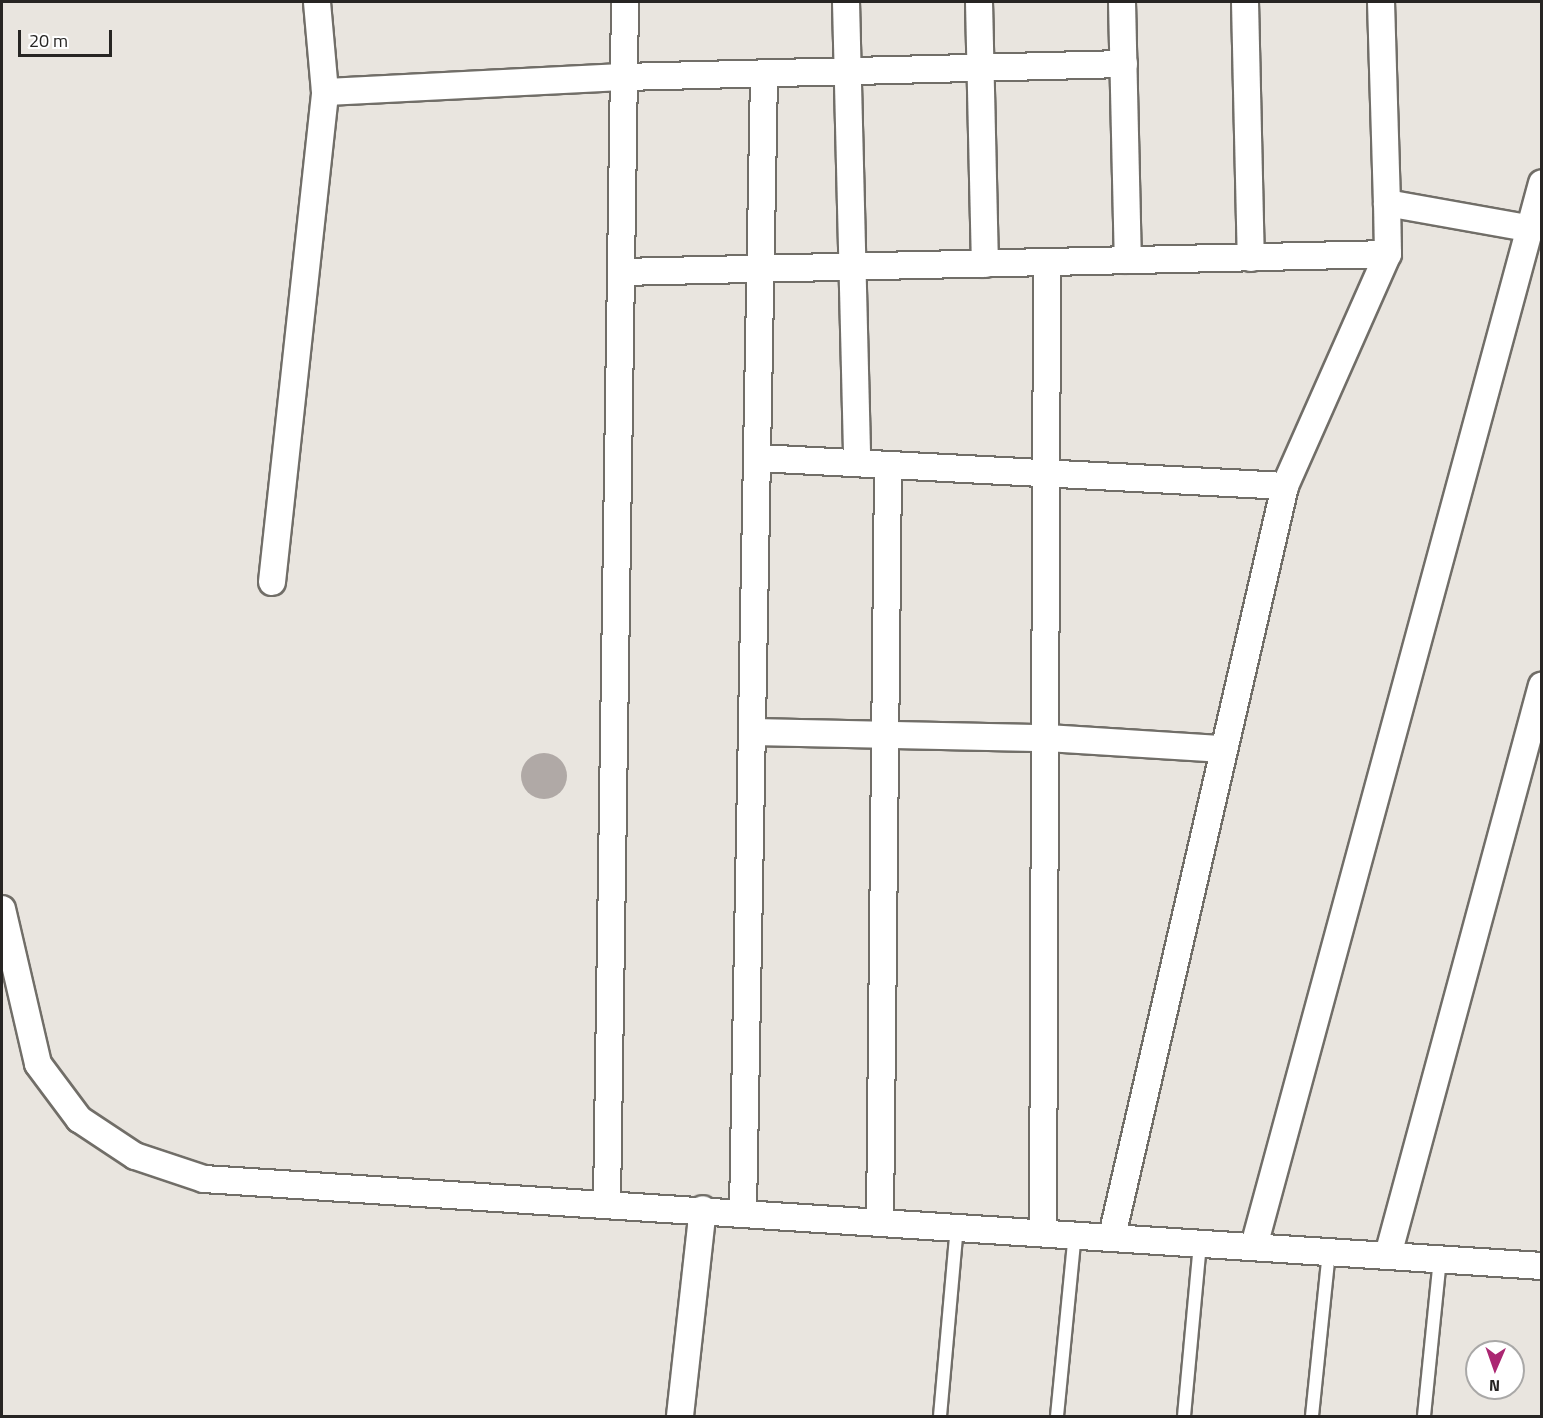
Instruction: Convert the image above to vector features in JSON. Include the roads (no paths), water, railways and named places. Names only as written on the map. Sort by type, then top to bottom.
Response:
[{"type":"street","points":[[272,582],[325,92],[317,2]]},
{"type":"street","points":[[607,1202],[625,2]]},
{"type":"street","points":[[846,2],[858,463]]},
{"type":"street","points":[[979,2],[985,264]]},
{"type":"street","points":[[1122,2],[1128,260]]},
{"type":"street","points":[[1245,2],[1251,258]]},
{"type":"street","points":[[1112,1236],[1285,486],[1388,254],[1381,2]]},
{"type":"street","points":[[325,92],[624,77],[1124,64]]},
{"type":"street","points":[[743,1211],[764,73]]},
{"type":"street","points":[[1254,1246],[1527,228],[1542,183]]},
{"type":"street","points":[[1387,203],[1527,228]]},
{"type":"street","points":[[621,272],[1388,254]]},
{"type":"street","points":[[1043,1232],[1047,738],[1047,262]]},
{"type":"street","points":[[758,458],[1285,486]]},
{"type":"street","points":[[880,1221],[888,465]]},
{"type":"street","points":[[1388,1255],[1542,685]]},
{"type":"street","points":[[753,732],[1047,738],[1224,749]]},
{"type":"street","points":[[2,909],[38,1064],[79,1119],[135,1156],[204,1179],[607,1202],[1542,1266]]},
{"type":"street","points":[[680,1416],[703,1209]]},
{"type":"lane","points":[[940,1416],[957,1226]]},
{"type":"lane","points":[[1057,1416],[1076,1234]]},
{"type":"lane","points":[[1184,1416],[1200,1242]]},
{"type":"lane","points":[[1312,1416],[1329,1251]]},
{"type":"lane","points":[[1424,1416],[1440,1259]]}]
